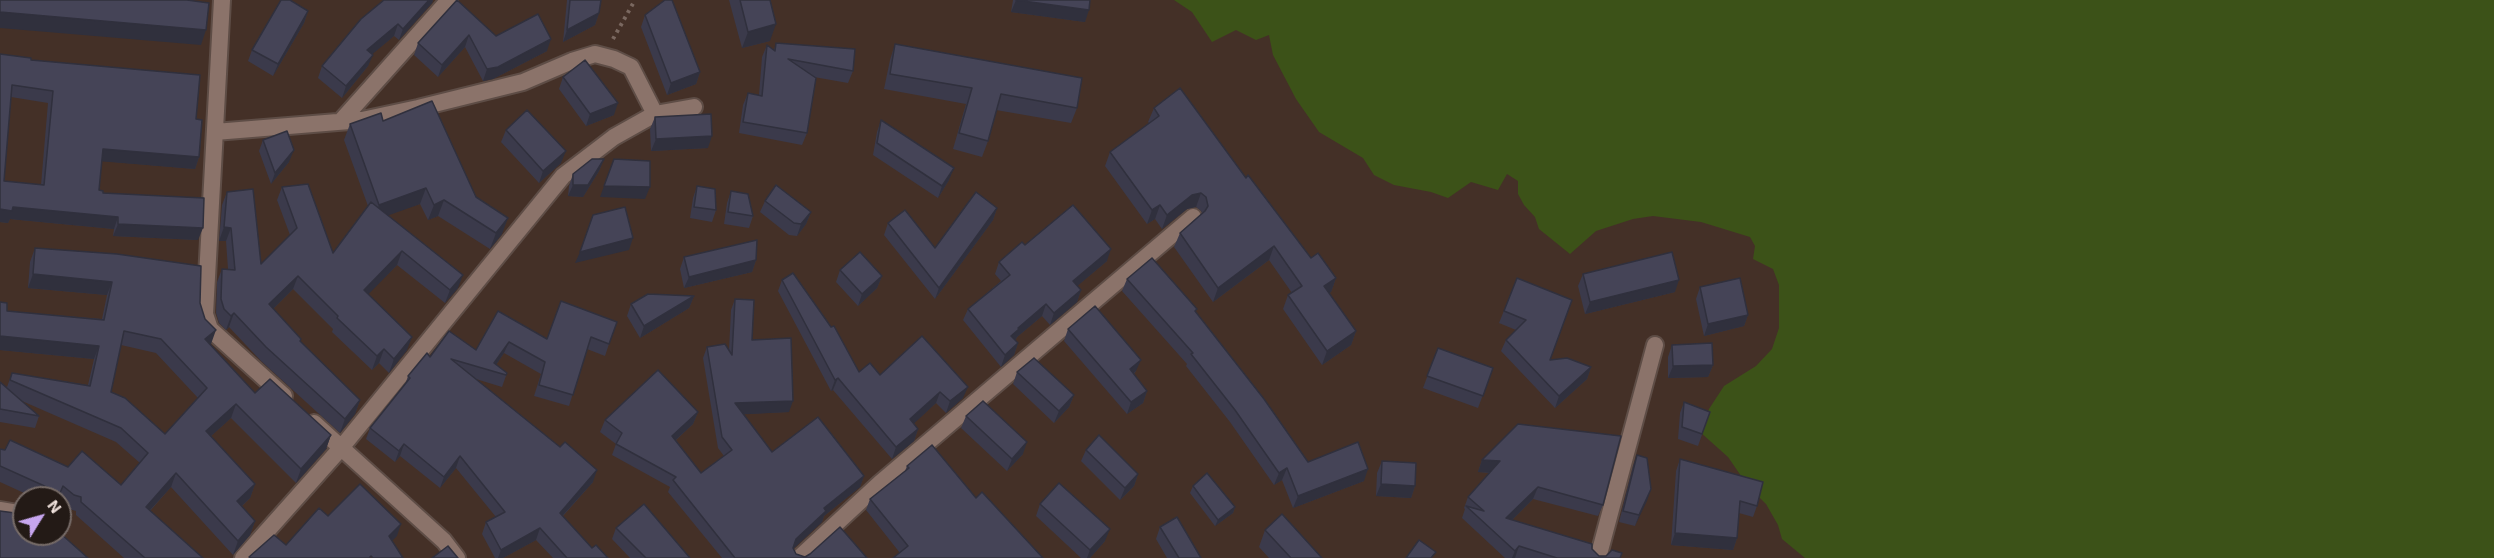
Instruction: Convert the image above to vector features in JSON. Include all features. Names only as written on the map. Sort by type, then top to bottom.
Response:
[{"type":"street","points":[[222,0],[205,314],[210,329],[444,541],[457,558]]},
{"type":"street","points":[[341,121],[449,0]]},
{"type":"street","points":[[215,132],[362,120],[523,82],[572,61],[595,54],[631,67],[655,114]]},
{"type":"street","points":[[243,558],[341,448],[563,176],[614,137],[655,114],[694,107]]},
{"type":"street","points":[[798,558],[880,483],[1193,217]]},
{"type":"street","points":[[1598,558],[1655,345]]},
{"type":"path","points":[[604,56],[635,0]]},
{"type":"green space","points":[[1174,0],[2494,0],[2494,558],[1805,558],[1782,539],[1778,525],[1766,504],[1748,486],[1728,457],[1700,432],[1709,409],[1724,386],[1756,366],[1772,349],[1779,328],[1779,285],[1773,269],[1753,259],[1755,246],[1750,237],[1701,222],[1653,216],[1633,219],[1596,231],[1570,254],[1539,229],[1535,217],[1518,194],[1518,181],[1507,174],[1498,190],[1471,182],[1448,198],[1431,192],[1394,185],[1374,175],[1363,158],[1319,132],[1296,99],[1273,55],[1269,35],[1256,40],[1236,30],[1212,42],[1192,12]]},
{"type":"building","points":[[0,0],[187,0],[209,3],[206,30],[0,12]]},
{"type":"building","points":[[281,0],[290,0],[308,11],[278,64],[252,50]]},
{"type":"building","points":[[384,0],[429,0],[403,29],[398,24],[367,50],[373,55],[346,86],[322,66],[361,19]]},
{"type":"building","points":[[457,0],[496,36],[538,14],[551,39],[498,67],[487,69],[469,35],[442,65],[418,43]]},
{"type":"building","points":[[570,0],[601,0],[599,13],[567,30]]},
{"type":"building","points":[[665,0],[672,0],[700,72],[671,83],[645,15]]},
{"type":"building","points":[[740,0],[770,0],[776,24],[748,32]]},
{"type":"building","points":[[1016,0],[1090,0],[1089,10]]},
{"type":"building","points":[[776,43],[855,49],[853,71],[788,59],[816,78],[807,133],[743,122],[748,93],[762,96],[767,45],[775,51]]},
{"type":"building","points":[[895,44],[1082,78],[1077,108],[1001,94],[988,141],[959,133],[972,88],[890,74]]},
{"type":"building","points":[[0,54],[31,58],[31,60],[200,75],[196,119],[202,120],[199,157],[103,149],[99,190],[103,193],[204,198],[203,228],[118,224],[118,217],[13,207],[12,211],[0,209]],"holes":[[[12,85],[53,91],[44,185],[4,181]]]},
{"type":"building","points":[[585,60],[618,103],[590,114],[563,77]]},
{"type":"building","points":[[1180,88],[1246,178],[1248,175],[1311,258],[1318,253],[1336,278],[1324,286],[1356,331],[1327,351],[1288,295],[1302,286],[1274,246],[1218,288],[1180,233],[1205,211],[1208,206],[1206,197],[1201,193],[1192,195],[1167,215],[1160,205],[1152,210],[1110,152],[1159,116],[1154,108]]},
{"type":"building","points":[[432,101],[476,197],[508,218],[496,233],[444,200],[434,205],[426,188],[379,205],[350,124],[381,113],[383,121]]},
{"type":"building","points":[[527,110],[566,151],[543,171],[506,130]]},
{"type":"building","points":[[711,114],[712,136],[656,139],[655,117]]},
{"type":"building","points":[[881,120],[954,168],[942,186],[877,143]]},
{"type":"building","points":[[287,131],[294,150],[275,173],[263,140]]},
{"type":"building","points":[[592,159],[604,159],[588,185],[573,185],[573,174]]},
{"type":"building","points":[[614,159],[650,161],[650,187],[604,186]]},
{"type":"building","points":[[308,184],[333,253],[371,202],[463,275],[450,290],[402,251],[364,290],[412,337],[394,359],[384,349],[377,356],[298,276],[269,304],[301,339],[300,341],[360,400],[345,419],[266,347],[234,313],[231,316],[224,309],[221,299],[222,269],[235,270],[231,228],[224,227],[227,192],[253,189],[261,264],[297,228],[282,187]]},
{"type":"building","points":[[776,185],[811,212],[801,224],[794,223],[765,201]]},
{"type":"building","points":[[697,186],[715,189],[716,210],[694,207]]},
{"type":"building","points":[[731,191],[748,194],[753,216],[728,212]]},
{"type":"building","points":[[976,192],[997,208],[939,288],[888,223],[905,210],[935,248]]},
{"type":"building","points":[[1073,205],[1111,249],[1073,281],[1081,290],[1054,313],[1046,304],[1018,328],[1011,336],[1018,343],[1005,355],[968,309],[1010,275],[999,262],[1022,242],[1025,245]]},
{"type":"building","points":[[625,207],[633,238],[580,252],[593,215]]},
{"type":"building","points":[[757,240],[756,260],[689,277],[684,257]]},
{"type":"building","points":[[35,248],[117,254],[201,266],[200,303],[205,319],[216,330],[205,339],[255,393],[270,379],[331,435],[301,469],[236,404],[206,431],[255,484],[237,501],[255,521],[238,541],[176,473],[146,507],[203,558],[145,558],[81,502],[81,497],[72,493],[72,486],[44,486],[0,466],[0,449],[5,450],[10,440],[68,467],[82,451],[121,485],[148,453],[121,428],[10,380],[12,373],[90,386],[99,346],[0,336],[0,302],[7,303],[7,311],[104,320],[112,282],[33,274]],"holes":[[[124,331],[161,339],[207,388],[165,434],[125,398],[111,392]]]},
{"type":"building","points":[[860,252],[882,276],[862,294],[840,270]]},
{"type":"building","points":[[1672,252],[1679,280],[1590,302],[1583,274]]},
{"type":"building","points":[[1152,258],[1197,309],[1195,311],[1264,399],[1308,462],[1358,442],[1368,469],[1298,496],[1287,468],[1279,473],[1235,410],[1191,354],[1193,353],[1127,279]]},
{"type":"building","points":[[793,273],[831,327],[834,326],[859,372],[870,363],[880,375],[922,336],[968,387],[950,401],[940,392],[910,419],[918,429],[896,447],[838,378],[835,380],[782,280]]},
{"type":"building","points":[[1517,278],[1572,300],[1550,360],[1567,358],[1591,367],[1559,396],[1506,340],[1526,320],[1504,311]]},
{"type":"building","points":[[1740,278],[1748,315],[1708,324],[1700,287]]},
{"type":"building","points":[[648,294],[694,296],[644,326],[631,304]]},
{"type":"building","points":[[735,299],[754,300],[752,340],[791,338],[793,401],[735,403],[772,452],[818,417],[864,476],[824,508],[826,511],[796,539],[793,548],[796,554],[805,557],[810,554],[840,527],[867,558],[735,558],[673,480],[676,477],[616,444],[622,433],[605,420],[658,370],[698,412],[672,436],[701,473],[732,450],[722,437],[707,347],[725,344],[732,355]]},
{"type":"building","points":[[561,301],[617,322],[609,344],[591,337],[573,395],[539,385],[545,362],[509,342],[494,363],[507,373],[506,375],[451,359],[560,447],[565,442],[597,470],[560,513],[592,548],[596,545],[608,558],[567,558],[540,528],[501,550],[486,522],[505,512],[460,456],[444,477],[404,444],[399,451],[370,428],[410,378],[408,376],[427,353],[430,357],[449,331],[476,350],[498,311],[547,339]]},
{"type":"building","points":[[1095,306],[1141,360],[1130,369],[1147,391],[1131,402],[1068,329]]},
{"type":"building","points":[[1712,343],[1713,365],[1673,366],[1672,345]]},
{"type":"building","points":[[1438,348],[1493,368],[1483,396],[1427,376]]},
{"type":"building","points":[[1034,358],[1074,395],[1059,411],[1017,372]]},
{"type":"building","points":[[0,382],[39,416],[0,409]]},
{"type":"building","points":[[983,401],[1027,442],[1012,459],[966,416]]},
{"type":"building","points":[[1684,402],[1710,412],[1702,434],[1682,427]]},
{"type":"building","points":[[1518,424],[1621,436],[1603,505],[1538,487],[1506,518],[1592,544],[1592,549],[1599,556],[1606,556],[1612,550],[1622,553],[1620,558],[1557,558],[1519,546],[1515,551],[1466,506],[1484,511],[1468,497],[1500,461],[1482,460]]},
{"type":"building","points":[[1099,435],[1138,474],[1125,488],[1086,450]]},
{"type":"building","points":[[932,445],[976,498],[982,492],[1043,558],[893,558],[908,546],[870,499],[909,468],[907,466]]},
{"type":"building","points":[[1637,455],[1647,458],[1651,489],[1639,515],[1623,511]]},
{"type":"building","points":[[1680,459],[1763,482],[1757,506],[1740,501],[1737,538],[1675,533]]},
{"type":"building","points":[[1382,461],[1416,463],[1415,486],[1381,484]]},
{"type":"building","points":[[1207,473],[1235,507],[1218,520],[1193,486]]},
{"type":"building","points":[[1059,483],[1110,529],[1090,550],[1040,504]]},
{"type":"building","points":[[360,484],[401,524],[389,536],[403,558],[249,557],[274,535],[286,545],[319,508],[328,516]]},
{"type":"building","points":[[644,504],[690,558],[646,558],[616,528]]},
{"type":"building","points":[[0,511],[12,513],[12,546],[72,546],[72,544],[88,558],[0,558]]},
{"type":"building","points":[[1282,514],[1322,558],[1291,558],[1265,530]]},
{"type":"building","points":[[1177,517],[1201,558],[1179,558],[1160,527]]},
{"type":"building","points":[[1419,540],[1436,552],[1431,558],[1406,558]]},
{"type":"building","points":[[448,546],[458,558],[432,558]]}]
